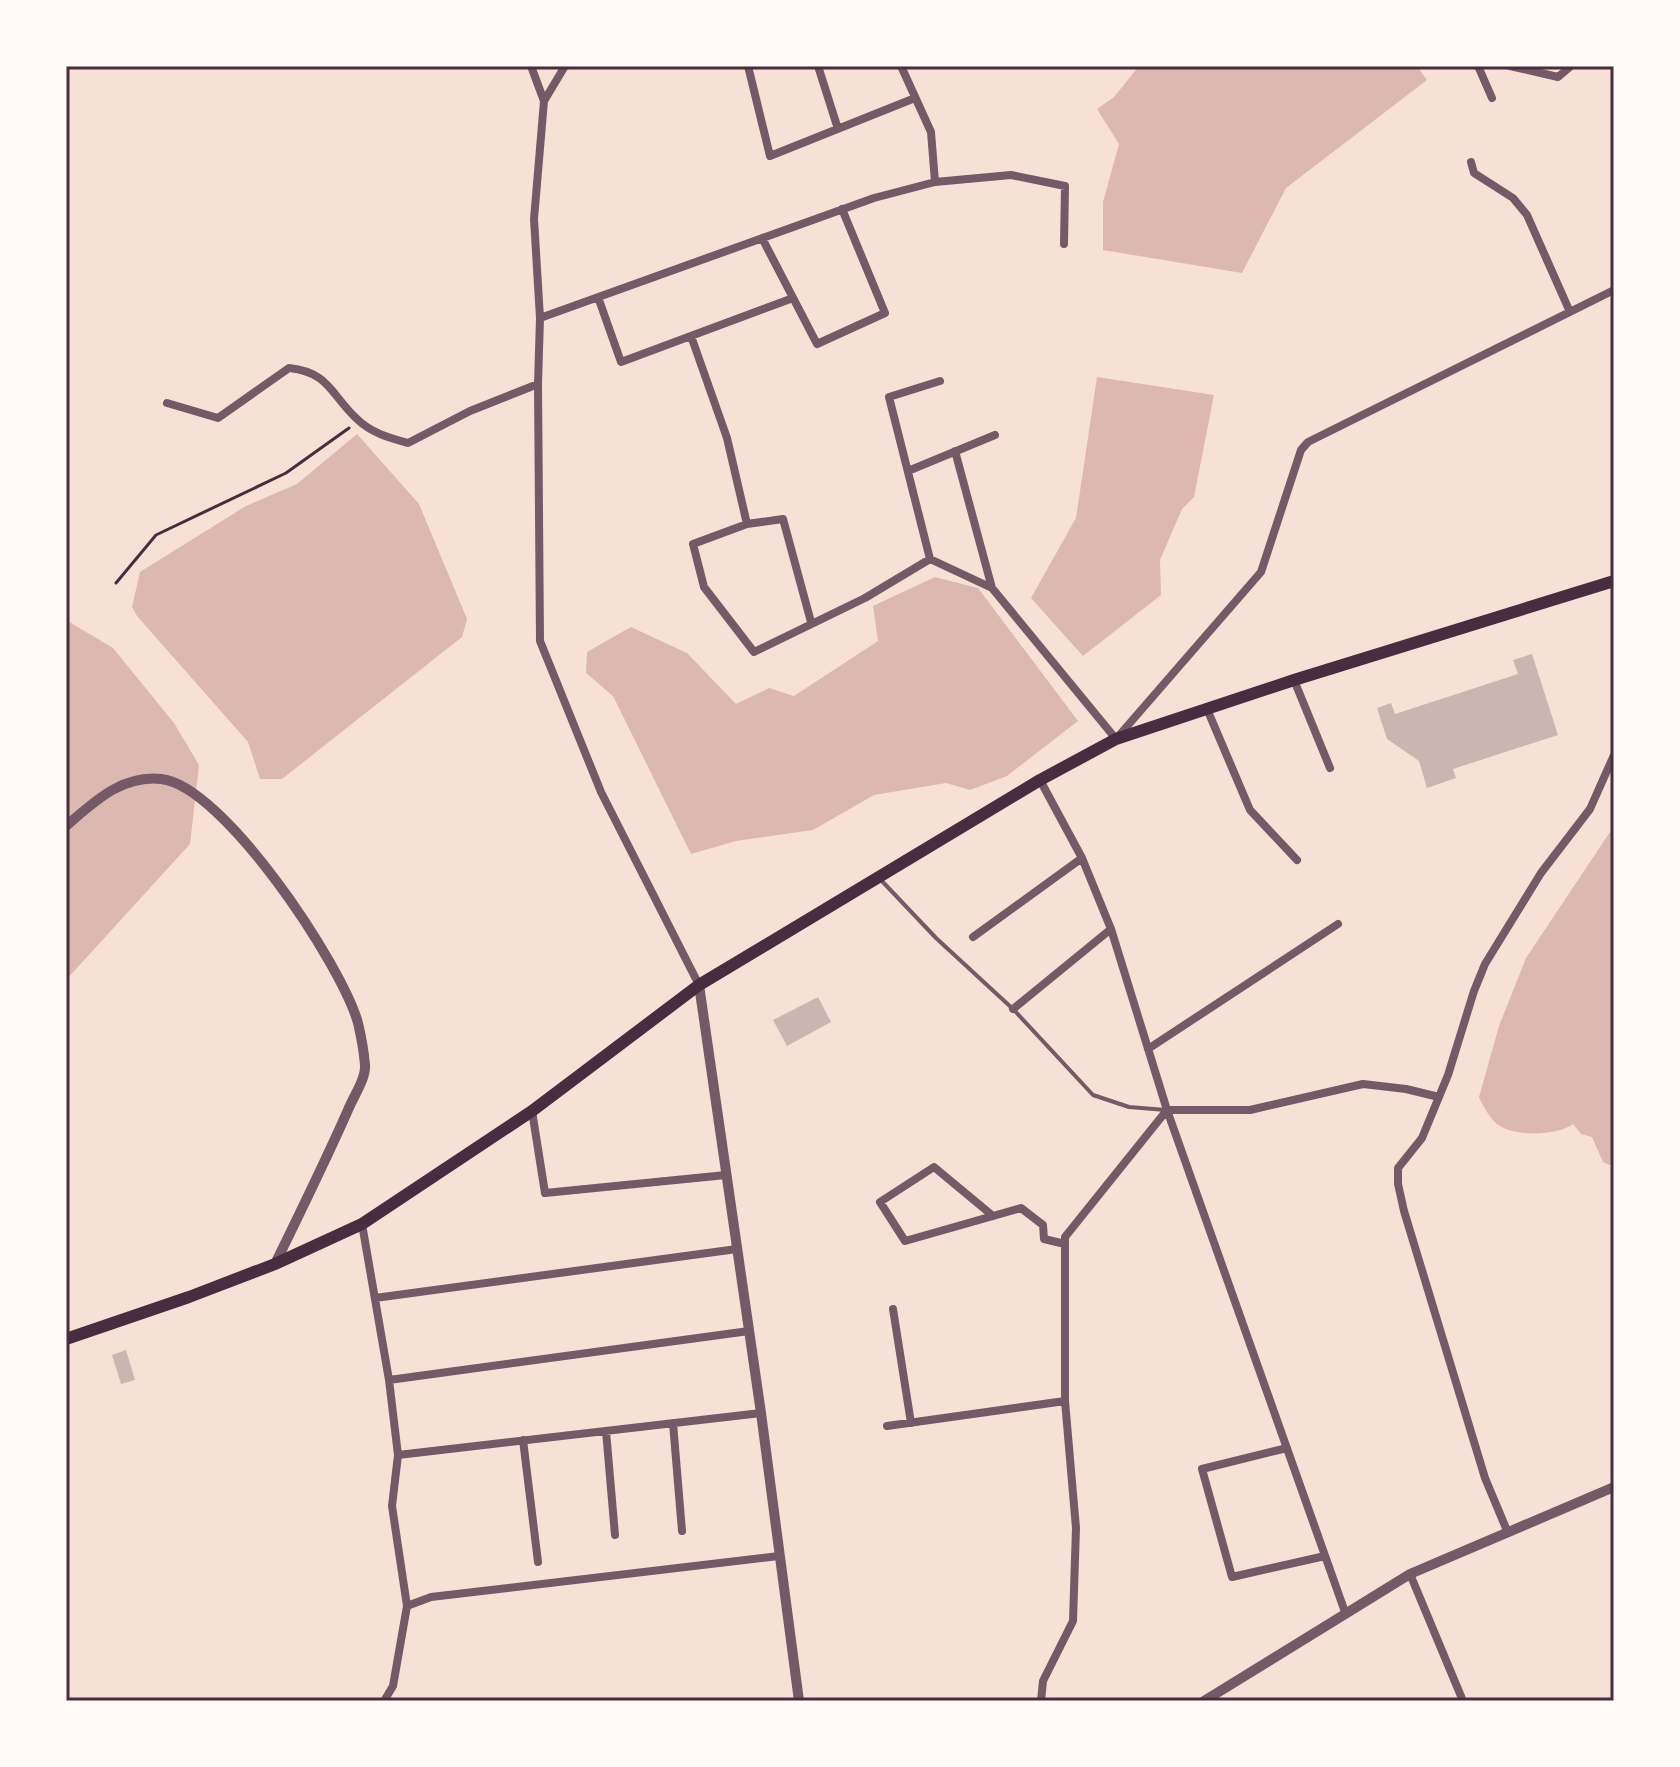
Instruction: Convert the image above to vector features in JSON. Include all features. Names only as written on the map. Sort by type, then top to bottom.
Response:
[{"type":"main road","points":[[66,1339],[275,1264],[362,1224],[532,1111],[699,985],[1040,780],[1116,739],[1294,680],[1614,581]]},
{"type":"street","points":[[531,66],[544,101],[534,219],[540,318],[540,641],[601,792],[699,985],[799,1701]]},
{"type":"street","points":[[544,101],[565,66]]},
{"type":"street","points":[[748,66],[770,156],[915,98]]},
{"type":"street","points":[[818,66],[838,129]]},
{"type":"street","points":[[901,66],[931,132],[935,182]]},
{"type":"street","points":[[1478,66],[1492,98]]},
{"type":"street","points":[[1510,66],[1558,77],[1571,66]]},
{"type":"street","points":[[1471,162],[1474,173],[1513,198],[1527,215],[1570,312]]},
{"type":"street","points":[[540,318],[842,209],[935,182],[1011,175],[1065,186],[1064,244]]},
{"type":"street","points":[[762,238],[817,344],[885,313],[842,209]]},
{"type":"street","points":[[955,451],[992,588],[1116,739],[1261,572],[1301,450],[1308,442],[1614,290]]},
{"type":"street","points":[[598,297],[621,362],[793,298]]},
{"type":"street","points":[[691,336],[727,438],[747,524]]},
{"type":"street","points":[[167,403],[218,418],[289,368],[305,369],[318,375],[359,421],[383,436],[408,443],[470,411],[538,384]]},
{"type":"street","points":[[930,559],[889,397],[940,381]]},
{"type":"street","points":[[908,471],[995,435]]},
{"type":"street","points":[[811,622],[783,519],[747,524],[693,544],[704,587],[754,652],[865,598],[930,559]]},
{"type":"street","points":[[930,559],[992,588]]},
{"type":"street","points":[[1294,680],[1330,768]]},
{"type":"street","points":[[1207,709],[1250,810],[1297,860]]},
{"type":"street","points":[[1508,1533],[1485,1478],[1404,1211],[1398,1168],[1422,1138],[1485,964],[1541,873],[1590,809],[1614,755]]},
{"type":"street","points":[[66,826],[110,789],[137,781],[162,779],[187,788],[218,814],[278,881],[335,971],[358,1022],[365,1069],[319,1176],[275,1264]]},
{"type":"street","points":[[1040,780],[1082,858],[1111,929],[1167,1110],[1345,1612]]},
{"type":"street","points":[[973,937],[1082,858]]},
{"type":"street","points":[[1148,1049],[1338,924]]},
{"type":"street","points":[[1013,1009],[1111,929]]},
{"type":"street","points":[[1167,1110],[1250,1110],[1363,1084],[1439,1097]]},
{"type":"street","points":[[1041,1701],[1043,1681],[1073,1621],[1076,1528],[1065,1401],[1065,1237],[1167,1110]]},
{"type":"street","points":[[532,1111],[545,1193],[726,1175]]},
{"type":"street","points":[[993,1216],[934,1167],[880,1202],[905,1241],[993,1216],[1021,1208],[1043,1225],[1044,1239],[1065,1244]]},
{"type":"street","points":[[362,1224],[389,1380],[398,1455],[392,1506],[407,1606],[393,1686],[384,1701]]},
{"type":"street","points":[[375,1298],[737,1249]]},
{"type":"street","points":[[893,1309],[911,1423]]},
{"type":"street","points":[[389,1380],[749,1331]]},
{"type":"street","points":[[887,1426],[1065,1401]]},
{"type":"street","points":[[398,1455],[761,1413]]},
{"type":"street","points":[[673,1423],[682,1531]]},
{"type":"street","points":[[606,1431],[615,1535]]},
{"type":"street","points":[[523,1440],[538,1562]]},
{"type":"street","points":[[1287,1448],[1202,1469],[1232,1577],[1325,1556]]},
{"type":"street","points":[[1204,1701],[1410,1574],[1614,1487]]},
{"type":"street","points":[[407,1606],[431,1597],[779,1556]]},
{"type":"street","points":[[1410,1574],[1463,1701]]},
{"type":"lane","points":[[878,877],[936,938],[1013,1009],[1093,1095],[1129,1107],[1167,1110]]},
{"type":"path","points":[[116,583],[156,535],[286,473],[359,421]]},
{"type":"shaded area","points":[[1139,66],[1417,66],[1427,80],[1286,188],[1242,273],[1103,250],[1103,202],[1119,144],[1097,109],[1114,97]]},
{"type":"shaded area","points":[[1097,377],[1214,395],[1194,497],[1182,509],[1160,560],[1161,595],[1083,656],[1031,598],[1076,518]]},
{"type":"shaded area","points":[[357,434],[419,504],[467,619],[462,637],[282,779],[260,779],[248,742],[137,616],[132,607],[140,572],[246,506],[297,484]]},
{"type":"shaded area","points":[[935,577],[978,588],[1078,721],[1007,776],[970,790],[946,783],[874,795],[813,830],[736,841],[691,854],[613,696],[586,673],[587,652],[631,627],[687,653],[736,704],[769,688],[794,696],[878,641],[873,606]]},
{"type":"shaded area","points":[[66,620],[113,648],[174,723],[199,765],[190,844],[66,980]]},
{"type":"shaded area","points":[[1614,826],[1614,1177],[1612,1166],[1603,1162],[1592,1137],[1581,1134],[1573,1124],[1546,1133],[1513,1131],[1494,1121],[1479,1097],[1499,1026],[1526,958]]},
{"type":"building","points":[[1532,654],[1558,735],[1453,769],[1456,778],[1427,788],[1419,761],[1387,739],[1377,708],[1391,703],[1395,714],[1518,674],[1513,660]]},
{"type":"building","points":[[818,997],[831,1022],[787,1046],[773,1020]]},
{"type":"building","points":[[126,1350],[135,1380],[121,1384],[112,1355]]}]
